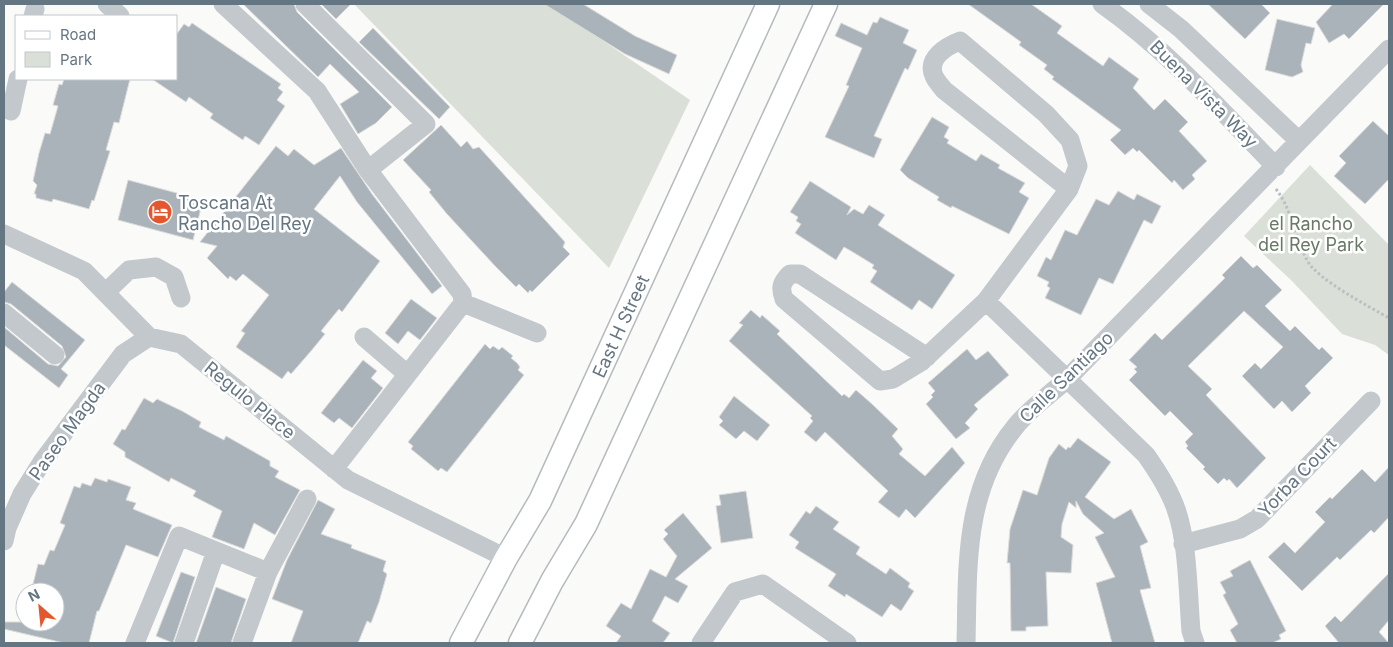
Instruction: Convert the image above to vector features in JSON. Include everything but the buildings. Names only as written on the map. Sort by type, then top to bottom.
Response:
[{"type":"main road","name":"East H Street","points":[[461,643],[506,558],[540,501],[768,4]]},
{"type":"main road","points":[[520,643],[552,581],[586,524],[826,4]]},
{"type":"street","points":[[107,4],[119,15]]},
{"type":"street","points":[[121,15],[133,4]]},
{"type":"street","points":[[224,4],[317,91],[368,170],[462,294],[463,303],[334,469]]},
{"type":"street","points":[[305,4],[426,124],[368,170]]},
{"type":"street","points":[[1132,25],[1150,4]]},
{"type":"street","name":"Buena Vista Way","points":[[1150,4],[1182,29],[1299,141]]},
{"type":"street","name":"Buena Vista Way","points":[[1111,6],[1163,52],[1271,172]]},
{"type":"street","points":[[927,357],[800,274],[790,274],[783,281],[781,290],[784,299],[880,381],[893,379],[927,357],[986,301],[1069,189],[1078,166],[1070,140],[1046,114],[960,41],[944,47],[936,58],[933,76],[944,90],[1069,189]]},
{"type":"street","points":[[1271,172],[1389,49]]},
{"type":"street","points":[[11,111],[18,80]]},
{"type":"street","name":"Calle Santiago","points":[[966,643],[968,543],[972,522],[984,483],[1003,444],[1016,426],[1068,378],[1271,172]]},
{"type":"street","points":[[4,234],[84,271],[149,337]]},
{"type":"street","points":[[106,292],[129,270],[156,267],[174,277],[181,298]]},
{"type":"street","points":[[986,301],[1146,455],[1164,480],[1177,510],[1183,544],[1191,631],[1195,643]]},
{"type":"street","points":[[463,303],[537,333]]},
{"type":"street","points":[[4,313],[55,356]]},
{"type":"street","points":[[364,336],[407,374]]},
{"type":"street","name":"Regulo Place","points":[[149,337],[182,344],[348,480],[506,558]]},
{"type":"street","name":"Paseo Magda","points":[[4,541],[7,528],[22,494],[42,462],[123,354],[149,337]]},
{"type":"street","name":"Yorba Court","points":[[1183,544],[1240,529],[1258,518],[1371,401]]},
{"type":"street","points":[[242,643],[268,572],[307,499]]},
{"type":"street","points":[[135,643],[179,536],[268,572]]},
{"type":"street","points":[[184,643],[216,551]]},
{"type":"street","points":[[701,643],[735,592],[763,584],[847,643]]},
{"type":"path","points":[[1271,172],[1284,200],[1307,262],[1321,275],[1389,318]]},
{"type":"green space","points":[[354,4],[549,4],[690,100],[609,268]]},
{"type":"green space","name":"el Rancho del Rey Park","points":[[1310,165],[1389,245],[1389,355],[1375,345],[1342,334],[1292,281],[1244,236]]},
{"type":"place","name":"Toscana At Rancho Del Rey","points":[[160,212]]}]
